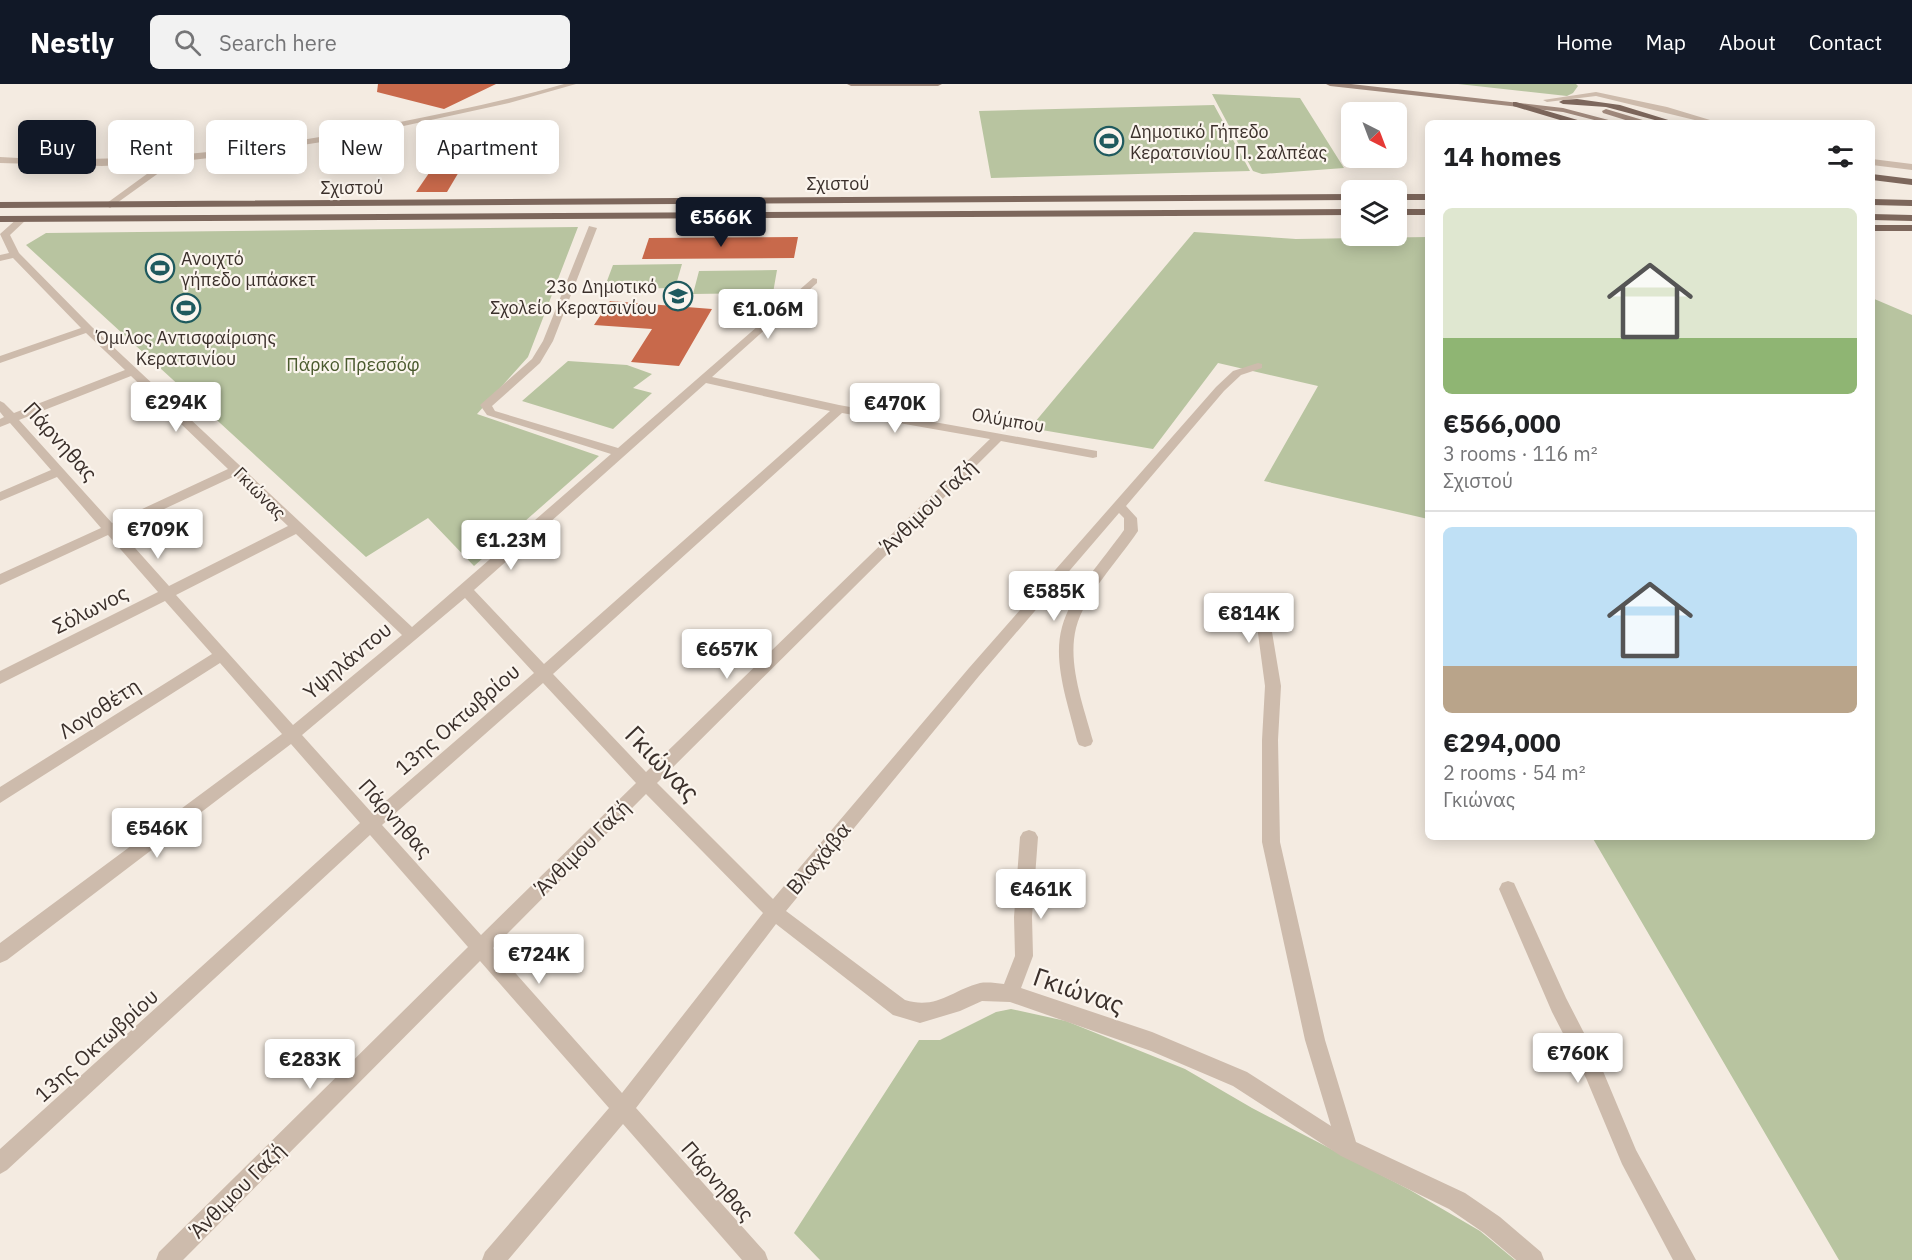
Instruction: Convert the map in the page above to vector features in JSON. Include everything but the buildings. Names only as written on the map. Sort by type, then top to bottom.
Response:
[{"type":"main road","points":[[851,84],[938,84]]},
{"type":"main road","points":[[1330,84],[1516,104],[1575,112],[1605,120]]},
{"type":"main road","points":[[1394,84],[1563,102],[1633,120]]},
{"type":"main road","points":[[1414,84],[1440,89]]},
{"type":"main road","points":[[1563,102],[1608,105],[1663,120]]},
{"type":"main road","points":[[1516,104],[1568,120]]},
{"type":"main road","points":[[1875,177],[1912,182]]},
{"type":"main road","name":"Σχιστού","points":[[0,206],[1341,197]]},
{"type":"main road","points":[[1407,197],[1425,197]]},
{"type":"main road","points":[[1875,202],[1912,203]]},
{"type":"main road","name":"Σχιστού","points":[[0,219],[1341,212]]},
{"type":"main road","points":[[1407,212],[1425,214]]},
{"type":"main road","points":[[1875,217],[1912,218]]},
{"type":"main road","points":[[1875,228],[1912,228]]},
{"type":"street","points":[[194,158],[315,142],[500,104],[572,84]]},
{"type":"street","points":[[1547,100],[1596,94],[1705,120]]},
{"type":"street","points":[[0,160],[48,165],[108,163]]},
{"type":"street","points":[[1875,162],[1912,167]]},
{"type":"street","points":[[110,205],[152,174]]},
{"type":"street","points":[[0,258],[15,254],[5,234],[22,219]]},
{"type":"street","points":[[592,228],[548,341],[536,361],[486,405],[490,413],[621,453]]},
{"type":"street","name":"Γκιώνας","points":[[15,254],[88,329],[411,635]]},
{"type":"street","name":"Υψηλάντου","points":[[0,954],[292,735],[466,590],[813,281]]},
{"type":"street","points":[[0,360],[88,329]]},
{"type":"street","name":"Βλαχάβα","points":[[493,1260],[623,1108],[774,912],[974,672],[1116,506],[1192,424],[1220,389],[1237,373],[1257,366]]},
{"type":"street","points":[[6,421],[132,371]]},
{"type":"street","name":"Ολύμπου","points":[[705,379],[839,409],[1093,454]]},
{"type":"street","name":"Πάρνηθας","points":[[0,405],[6,421],[59,471],[758,1260]]},
{"type":"street","name":"13ης Οκτωβρίου","points":[[0,1163],[371,824],[543,674],[839,409]]},
{"type":"street","name":"Άνθιμου Γαζή","points":[[167,1260],[646,783],[999,437]]},
{"type":"street","points":[[0,580],[237,470]]},
{"type":"street","points":[[0,497],[59,471]]},
{"type":"street","points":[[1085,741],[1068,656],[1069,628],[1082,602],[1131,531],[1130,514],[1116,506]]},
{"type":"street","name":"Σόλωνος","points":[[0,678],[296,528]]},
{"type":"street","name":"Γκιώνας","points":[[466,590],[646,783],[774,912],[900,1008],[920,1014],[960,1002],[981,992],[1010,993],[1152,1042],[1240,1079],[1348,1149],[1457,1201],[1492,1225],[1533,1260]]},
{"type":"street","points":[[1269,602],[1264,626],[1273,686],[1270,740],[1271,842],[1315,1040],[1348,1149]]},
{"type":"street","name":"Λογοθέτη","points":[[0,796],[221,655]]},
{"type":"street","points":[[1010,993],[1024,956],[1023,917],[1029,837]]},
{"type":"street","points":[[1508,889],[1559,1005],[1593,1071],[1629,1157],[1685,1260]]},
{"type":"green space","points":[[1458,84],[1576,84],[1578,86],[1573,93],[1567,96]]},
{"type":"green space","points":[[1212,94],[1300,98],[1341,163],[1341,168],[1344,168],[1262,174],[1253,171]]},
{"type":"green space","name":"Δημοτικό Γήπεδο Κερατσινίου Π. Σαλπέας","points":[[1214,105],[1250,171],[991,178],[979,111]]},
{"type":"green space","name":"Πάρκο Πρεσσόφ","points":[[578,227],[528,357],[477,414],[599,456],[474,566],[428,518],[366,557],[26,245],[46,233]]},
{"type":"green space","points":[[1194,232],[1296,239],[1341,238],[1341,246],[1407,246],[1407,237],[1425,237],[1425,518],[1264,481],[1318,386],[1218,363],[1153,449],[1030,428]]},
{"type":"green space","points":[[682,264],[675,288],[604,289],[613,265]]},
{"type":"green space","points":[[777,270],[773,293],[693,294],[699,271]]},
{"type":"green space","points":[[1875,299],[1912,315],[1912,1260],[1839,1260],[1594,840],[1875,840]]},
{"type":"green space","points":[[568,361],[627,365],[652,374],[633,388],[652,393],[613,429],[522,401]]},
{"type":"green space","points":[[1011,1009],[1066,1021],[1185,1069],[1252,1108],[1410,1190],[1480,1231],[1515,1260],[820,1260],[794,1233],[919,1040],[940,1040],[996,1012]]},
{"type":"place","name":"Δημοτικό Γήπεδο Κερατσινίου Π. Σαλπέας","points":[[1109,141]]},
{"type":"place","name":"Ανοιχτό γήπεδο μπάσκετ","points":[[160,268]]},
{"type":"place","name":"23o Δημοτικό Σχολείο Κερατσινίου","points":[[678,296]]},
{"type":"place","name":"Όμιλος Αντισφαίρισης Κερατσινίου","points":[[186,308]]}]
